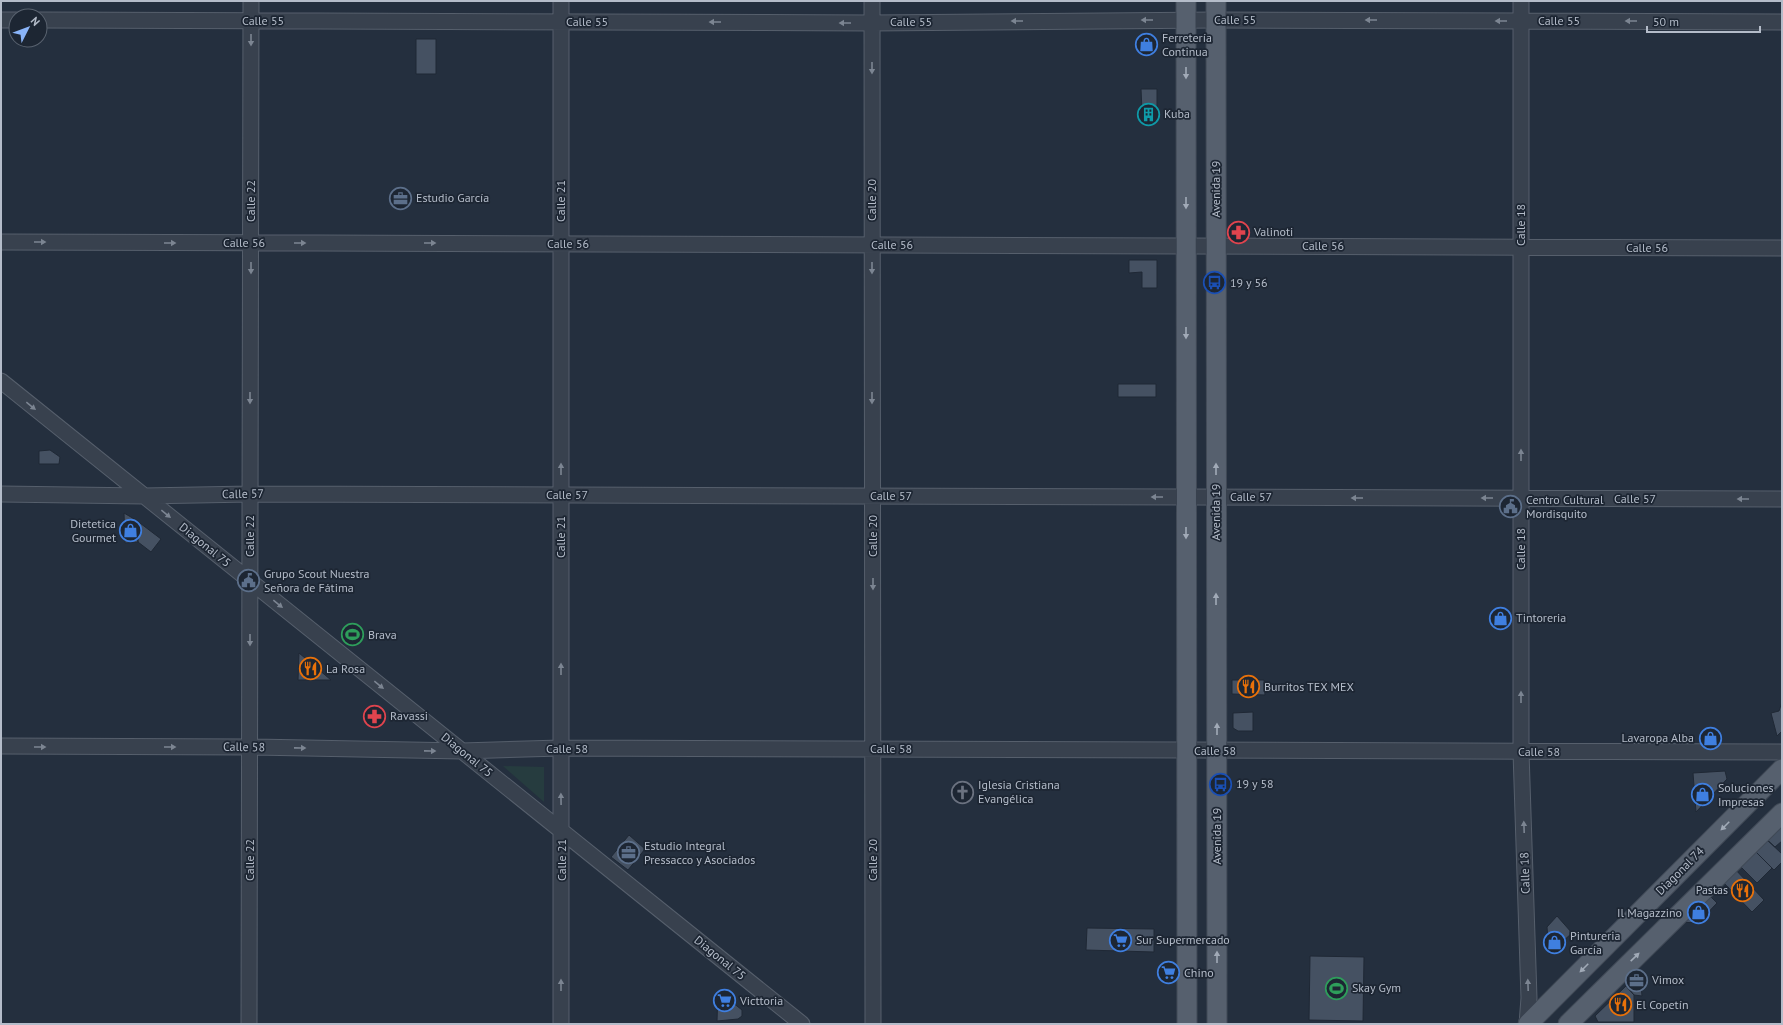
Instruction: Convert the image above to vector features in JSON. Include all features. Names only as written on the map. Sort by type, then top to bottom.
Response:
[{"type":"main road","points":[[1186,1],[1187,1024]]},
{"type":"main road","name":"Avenida 19","points":[[1216,1],[1217,1024]]},
{"type":"main road","name":"Diagonal 74","points":[[1528,1024],[1782,769]]},
{"type":"main road","points":[[1568,1024],[1782,814]]},
{"type":"street","name":"Calle 22","points":[[249,1024],[251,1]]},
{"type":"street","name":"Calle 21","points":[[561,1024],[562,1]]},
{"type":"street","name":"Calle 20","points":[[872,1],[873,1024]]},
{"type":"street","name":"Calle 18","points":[[1521,1],[1521,752],[1529,998],[1528,1024]]},
{"type":"street","name":"Calle 55","points":[[48,20],[872,23],[1186,20],[1782,22]]},
{"type":"street","name":"Calle 56","points":[[1,242],[1782,248]]},
{"type":"street","name":"Diagonal 75","points":[[1,382],[802,1024]]},
{"type":"street","name":"Calle 57","points":[[1,494],[144,496],[250,494],[1782,499]]},
{"type":"street","name":"Calle 58","points":[[1,746],[250,747],[462,751],[561,748],[1782,752]]},
{"type":"green space","points":[[503,766],[544,767],[544,802]]},
{"type":"building","points":[[416,39],[436,39],[436,74],[416,74]]},
{"type":"building","points":[[1141,89],[1157,89],[1157,110],[1142,111]]},
{"type":"building","name":"Kuba","points":[[1157,110],[1157,117],[1142,117],[1142,111]]},
{"type":"building","points":[[1129,260],[1157,260],[1157,288],[1142,288],[1142,272],[1129,273]]},
{"type":"building","points":[[1118,384],[1156,384],[1156,397],[1118,397]]},
{"type":"building","points":[[50,450],[60,457],[59,464],[39,464],[39,451]]},
{"type":"building","name":"Dietetica Gourmet","points":[[124,513],[136,520],[138,542],[125,543]]},
{"type":"building","points":[[136,520],[161,539],[151,552],[138,542]]},
{"type":"building","name":"Brava","points":[[352,627],[361,634],[352,644],[344,636]]},
{"type":"building","points":[[299,653],[331,680],[298,680]]},
{"type":"building","name":"Burritos TEX MEX","points":[[1232,680],[1264,680],[1265,695],[1232,694]]},
{"type":"building","points":[[1782,702],[1782,731],[1777,736],[1771,713],[1779,711]]},
{"type":"building","points":[[1253,712],[1253,731],[1238,731],[1233,728],[1233,713]]},
{"type":"building","name":"Soluciones Impresas","points":[[1725,771],[1727,779],[1696,812],[1693,773]]},
{"type":"building","points":[[1782,824],[1782,841],[1775,847],[1764,837]]},
{"type":"building","name":"Estudio Integral Pressacco y Asociados","points":[[629,835],[645,849],[628,870],[611,857]]},
{"type":"building","points":[[1764,837],[1782,854],[1782,862],[1774,870],[1752,848]]},
{"type":"building","points":[[1752,848],[1772,868],[1757,883],[1737,863]]},
{"type":"building","name":"Pastas","points":[[1734,868],[1764,900],[1752,912],[1721,880]]},
{"type":"building","name":"Il Magazzino","points":[[1707,893],[1717,903],[1698,923],[1679,922]]},
{"type":"building","name":"Pintureria García","points":[[1557,916],[1572,933],[1549,954],[1547,927]]},
{"type":"building","name":"Sur Supermercado","points":[[1087,928],[1154,929],[1154,952],[1086,950]]},
{"type":"building","name":"Skay Gym","points":[[1310,956],[1364,957],[1363,1021],[1309,1020]]},
{"type":"building","name":"Vimox","points":[[1640,974],[1642,996],[1634,995],[1626,986]]},
{"type":"building","name":"El Copetín","points":[[1626,986],[1634,995],[1634,1022],[1598,1022],[1595,1016]]},
{"type":"building","name":"Victtoria","points":[[718,991],[742,1010],[742,1016],[738,1019],[717,1021]]},
{"type":"place","name":"Ferretería Continua","points":[[1146,45]]},
{"type":"place","name":"Kuba","points":[[1149,114]]},
{"type":"place","name":"Estudio García","points":[[400,198]]},
{"type":"place","name":"Valinoti","points":[[1238,232]]},
{"type":"place","name":"19 y 56","points":[[1214,283]]},
{"type":"place","name":"Centro Cultural Mordisquito","points":[[1510,507]]},
{"type":"place","name":"Dietetica Gourmet","points":[[131,531]]},
{"type":"place","name":"Grupo Scout Nuestra Señora de Fátima","points":[[249,581]]},
{"type":"place","name":"Tintoreria","points":[[1500,618]]},
{"type":"place","name":"Brava","points":[[352,635]]},
{"type":"place","name":"La Rosa","points":[[311,669]]},
{"type":"place","name":"Burritos TEX MEX","points":[[1248,687]]},
{"type":"place","name":"Ravassi","points":[[375,716]]},
{"type":"place","name":"Lavaropa Alba","points":[[1710,738]]},
{"type":"place","name":"19 y 58","points":[[1220,784]]},
{"type":"place","name":"Iglesia Cristiana Evangélica","points":[[962,792]]},
{"type":"place","name":"Soluciones Impresas","points":[[1703,795]]},
{"type":"place","name":"Estudio Integral Pressacco y Asociados","points":[[628,853]]},
{"type":"place","name":"Pastas","points":[[1743,890]]},
{"type":"place","name":"Il Magazzino","points":[[1698,913]]},
{"type":"place","name":"Sur Supermercado","points":[[1120,940]]},
{"type":"place","name":"Pintureria García","points":[[1554,943]]},
{"type":"place","name":"Chino","points":[[1169,973]]},
{"type":"place","name":"Vimox","points":[[1637,980]]},
{"type":"place","name":"Skay Gym","points":[[1336,988]]},
{"type":"place","name":"Victtoria","points":[[724,1001]]},
{"type":"place","name":"El Copetín","points":[[1620,1005]]}]
